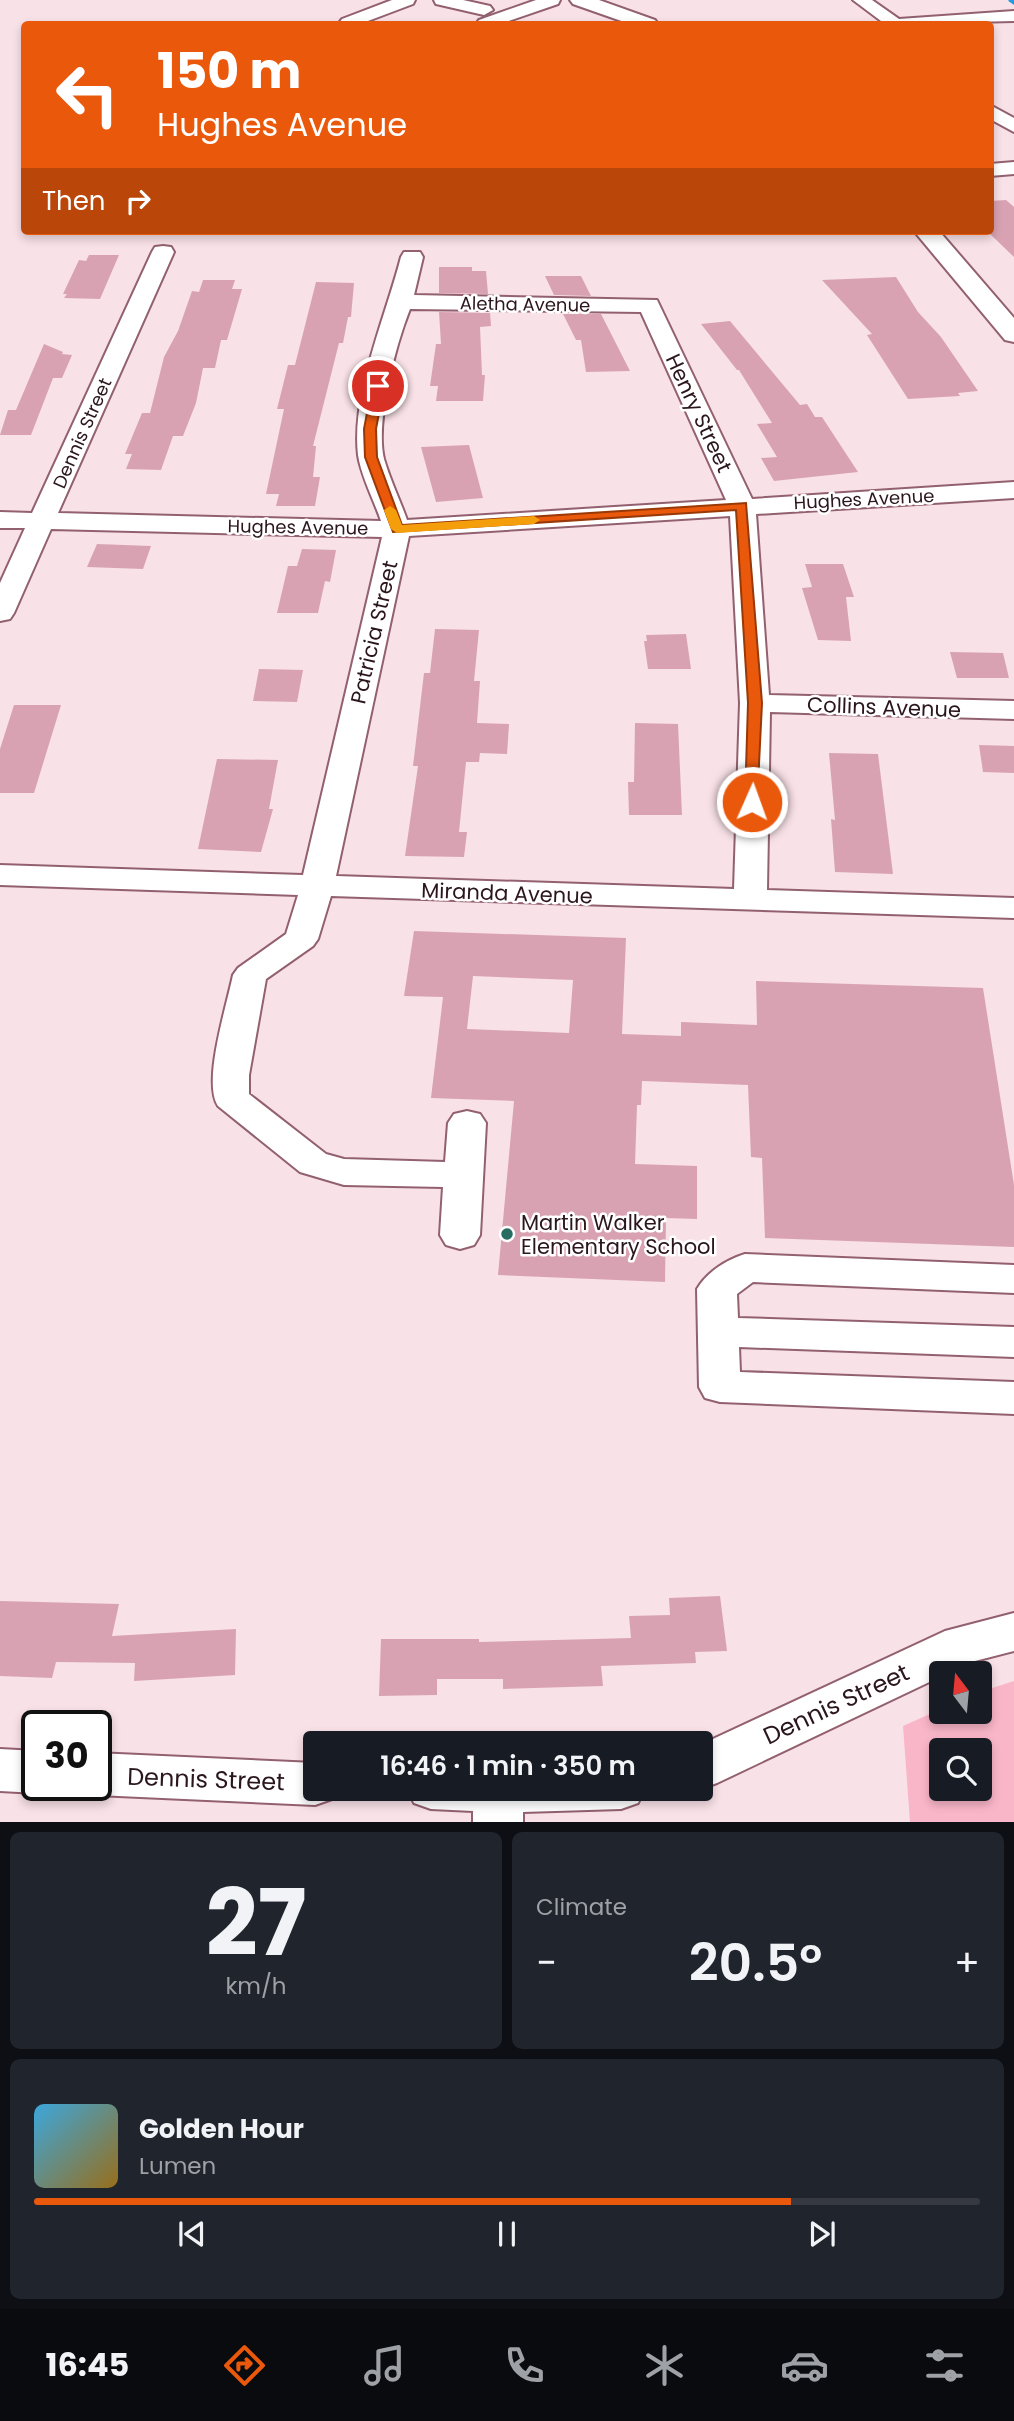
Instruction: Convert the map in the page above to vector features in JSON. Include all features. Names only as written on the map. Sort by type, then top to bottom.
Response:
[{"type":"main road","points":[[580,0],[640,21]]},
{"type":"main road","points":[[929,235],[1014,334]]},
{"type":"street","points":[[353,21],[407,0]]},
{"type":"street","points":[[442,0],[485,17],[552,0]]},
{"type":"street","points":[[860,0],[891,21]]},
{"type":"street","points":[[940,21],[1014,16]]},
{"type":"street","points":[[994,114],[1014,126]]},
{"type":"street","points":[[994,170],[1014,168]]},
{"type":"street","name":"Dennis Street","points":[[0,612],[163,252]]},
{"type":"street","points":[[397,529],[371,457],[370,429],[385,344],[401,302],[412,257]]},
{"type":"street","name":"Aletha Avenue","points":[[401,302],[649,305]]},
{"type":"street","name":"Henry Street","points":[[649,305],[742,506],[755,703],[750,900]]},
{"type":"street","name":"Hughes Avenue","points":[[0,520],[397,529],[1014,490]]},
{"type":"street","name":"Patricia Street","points":[[397,529],[317,887],[301,939],[250,975],[230,1075],[231,1098],[313,1163],[344,1172],[463,1175]]},
{"type":"street","name":"Collins Avenue","points":[[755,703],[1014,710]]},
{"type":"street","name":"Miranda Avenue","points":[[0,875],[1014,908]]},
{"type":"street","points":[[460,1235],[467,1123]]},
{"type":"street","points":[[1014,1279],[745,1268],[717,1289],[720,1387],[1014,1398]]},
{"type":"street","points":[[718,1332],[1014,1342]]},
{"type":"street","name":"Dennis Street","points":[[713,1762],[961,1645],[1014,1632]]},
{"type":"street","points":[[0,1770],[21,1771]]},
{"type":"street","name":"Dennis Street","points":[[112,1775],[303,1783]]},
{"type":"street","points":[[477,1801],[498,1807],[537,1801]]},
{"type":"shaded area","points":[[1014,1681],[1014,1822],[910,1822],[903,1726],[929,1714],[929,1724],[992,1724],[992,1688]]},
{"type":"building","points":[[1006,200],[1014,207],[1014,257],[991,235],[994,235],[994,201]]},
{"type":"building","points":[[89,255],[119,255],[100,299],[64,298],[67,294],[63,294],[79,260],[86,261]]},
{"type":"building","points":[[439,267],[472,267],[472,271],[486,271],[488,294],[439,293]]},
{"type":"building","points":[[545,276],[581,276],[591,296],[554,295]]},
{"type":"building","points":[[896,277],[918,312],[941,337],[978,391],[958,393],[960,396],[908,399],[867,335],[872,334],[822,280]]},
{"type":"building","points":[[203,280],[235,280],[232,289],[242,289],[227,340],[221,340],[215,368],[203,368],[196,403],[183,436],[173,436],[161,470],[126,469],[132,454],[125,454],[142,413],[150,413],[164,357],[178,331],[192,291],[199,292]]},
{"type":"building","points":[[316,282],[354,283],[351,317],[348,317],[343,343],[339,343],[313,446],[316,446],[313,477],[320,477],[315,506],[276,506],[279,494],[266,494],[284,409],[277,409],[288,365],[295,365]]},
{"type":"building","points":[[439,312],[490,313],[491,326],[480,327],[482,375],[485,375],[483,401],[436,401],[438,386],[430,386],[436,344],[441,344]]},
{"type":"building","points":[[563,314],[601,314],[630,371],[586,372],[581,340],[576,340]]},
{"type":"building","points":[[730,321],[800,405],[807,404],[815,417],[822,417],[858,472],[774,481],[761,458],[777,457],[757,424],[772,423],[739,370],[701,324]]},
{"type":"building","points":[[44,344],[63,352],[62,354],[72,355],[62,378],[53,378],[31,435],[0,435],[8,410],[16,410]]},
{"type":"building","points":[[469,445],[483,498],[436,502],[421,447]]},
{"type":"building","points":[[97,544],[151,546],[143,569],[87,567]]},
{"type":"building","points":[[302,549],[336,550],[330,582],[325,581],[318,613],[277,613],[288,566],[297,566]]},
{"type":"building","points":[[805,564],[843,564],[854,597],[846,597],[851,641],[818,640],[802,588],[812,587]]},
{"type":"building","points":[[435,629],[479,630],[474,681],[480,681],[477,723],[509,724],[507,754],[480,753],[479,762],[466,762],[459,832],[467,832],[464,857],[405,856],[418,766],[413,766],[424,673],[430,673]]},
{"type":"building","points":[[686,634],[691,669],[648,669],[644,641],[647,641],[646,635]]},
{"type":"building","points":[[950,652],[1003,653],[1009,678],[957,678]]},
{"type":"building","points":[[259,669],[303,670],[297,702],[253,701]]},
{"type":"building","points":[[14,705],[61,705],[34,793],[0,793],[0,749]]},
{"type":"building","points":[[635,723],[678,724],[682,815],[629,815],[628,782],[634,782]]},
{"type":"building","points":[[979,745],[1014,746],[1014,773],[983,772]]},
{"type":"building","points":[[829,753],[878,754],[893,874],[835,872],[831,819],[835,820]]},
{"type":"building","points":[[217,759],[278,760],[269,809],[273,809],[261,852],[198,849]]},
{"type":"building","points":[[414,931],[626,938],[622,1034],[681,1036],[681,1022],[757,1025],[756,981],[983,988],[1014,1185],[1014,1247],[765,1238],[762,1158],[751,1157],[748,1085],[642,1081],[641,1105],[637,1105],[635,1164],[697,1166],[697,1219],[666,1218],[665,1282],[498,1275],[514,1101],[431,1098],[443,997],[404,996]],"holes":[[[473,976],[573,980],[569,1033],[467,1029]]]},
{"type":"building","points":[[720,1596],[727,1651],[695,1652],[696,1663],[601,1666],[603,1686],[503,1689],[503,1679],[437,1679],[437,1695],[379,1696],[381,1639],[479,1639],[479,1642],[631,1638],[629,1616],[670,1615],[669,1598]]},
{"type":"building","points":[[0,1601],[119,1604],[112,1636],[236,1629],[235,1675],[134,1681],[135,1663],[56,1662],[52,1678],[0,1676]]},
{"type":"slow traffic","points":[[390,510],[397,529],[534,520]]},
{"type":"place","name":"Martin Walker Elementary School","points":[[507,1234]]},
{"type":"route","points":[[378,386],[370,429],[371,457],[397,529],[742,506],[755,703],[752,802]]}]
